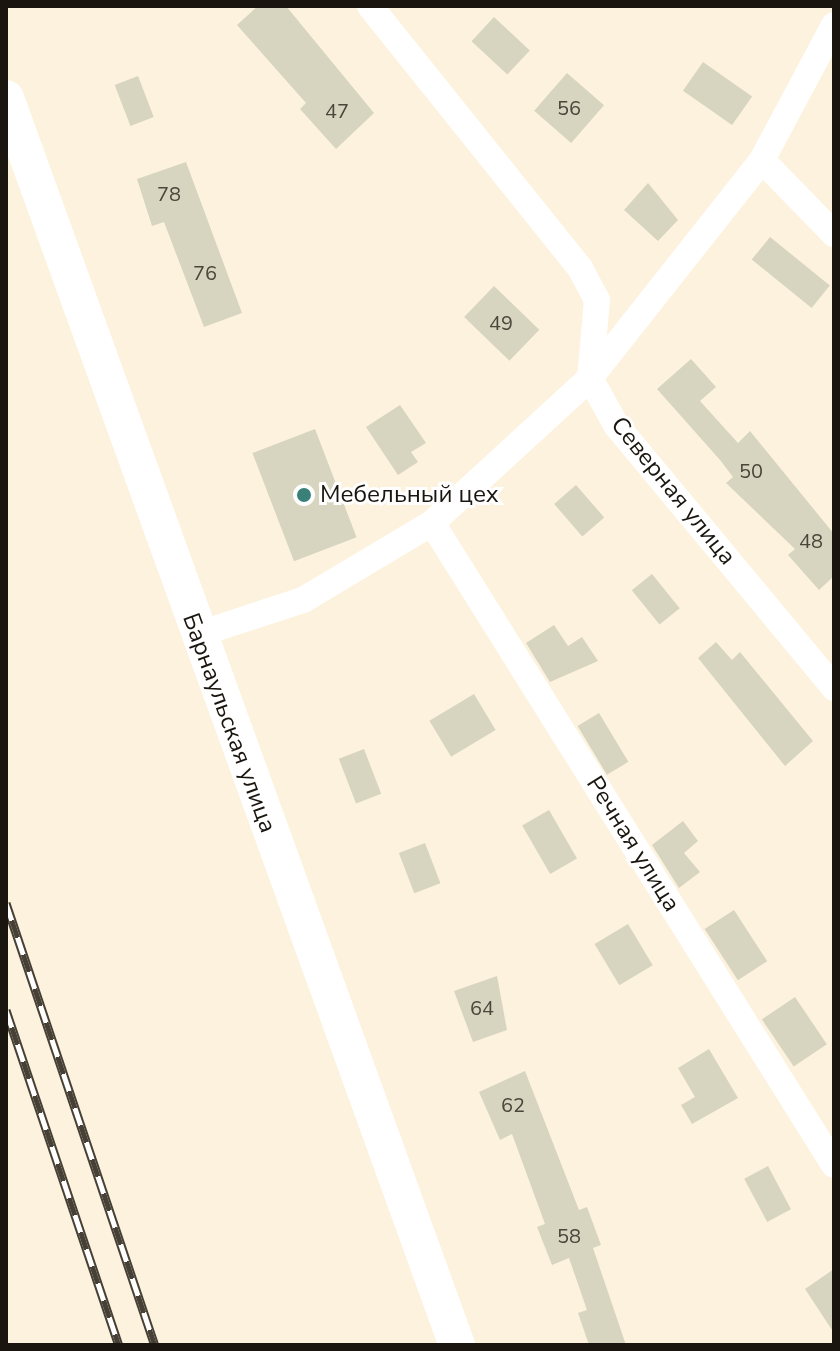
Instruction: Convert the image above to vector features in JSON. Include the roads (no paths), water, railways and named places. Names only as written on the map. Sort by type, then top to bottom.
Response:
[{"type":"street","points":[[370,6],[580,268],[597,300],[590,378]]},
{"type":"street","points":[[196,635],[303,600],[432,523],[590,378],[762,160],[834,25]]},
{"type":"street","name":"Барнаульская улица","points":[[6,98],[196,635],[457,1345]]},
{"type":"street","points":[[762,160],[834,234]]},
{"type":"street","name":"Северная улица","points":[[590,378],[616,425],[834,688]]},
{"type":"street","name":"Речная улица","points":[[432,523],[834,1165]]},
{"type":"railway","points":[[6,903],[155,1345]]},
{"type":"railway","points":[[6,1010],[119,1345]]},
{"type":"place","name":"Мебельный цех","points":[[304,495]]}]
